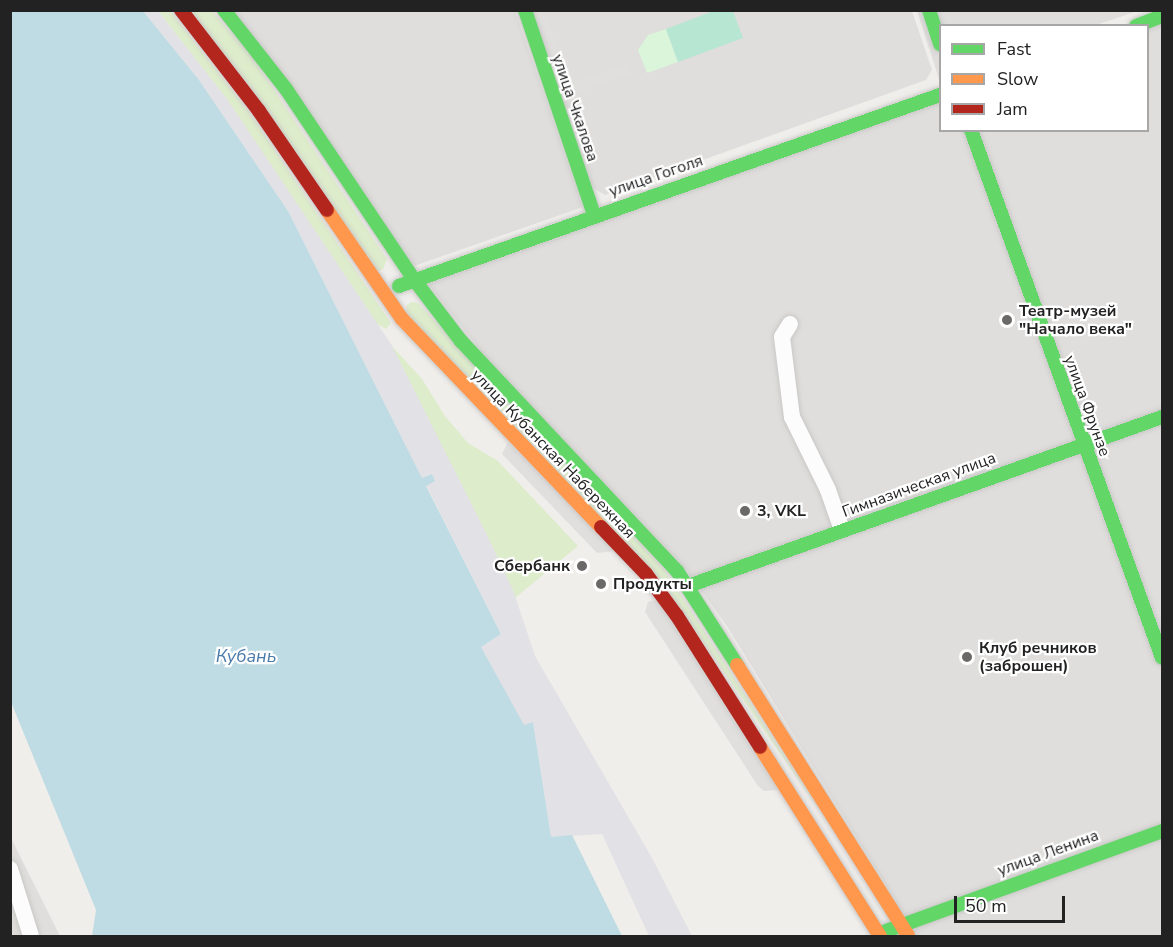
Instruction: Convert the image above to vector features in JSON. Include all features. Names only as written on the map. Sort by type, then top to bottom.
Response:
[{"type":"main road","name":"улица Кубанская Набережная","points":[[181,10],[259,111],[384,295],[428,348],[646,574],[683,626],[879,935]]},
{"type":"main road","name":"улица Кубанская Набережная","points":[[224,10],[286,89],[413,278],[460,341],[688,586],[908,936]]},
{"type":"main road","name":"улица Чкалова","points":[[525,10],[594,215]]},
{"type":"main road","points":[[929,10],[939,41]]},
{"type":"main road","points":[[1141,24],[1162,16]]},
{"type":"main road","name":"улица Гоголя","points":[[384,295],[413,278],[939,94]]},
{"type":"main road","name":"улица Фрунзе","points":[[972,132],[1162,658]]},
{"type":"main road","name":"Гимназическая улица","points":[[688,586],[1162,417]]},
{"type":"main road","name":"улица Ленина","points":[[879,935],[900,923],[1162,831]]},
{"type":"street","points":[[790,324],[782,337],[792,417],[828,490],[842,530]]},
{"type":"street","points":[[10,869],[31,936]]},
{"type":"shaded area","points":[[143,11],[158,11],[227,99],[391,344],[513,590],[535,656],[652,858],[692,936],[649,936],[602,834],[551,837],[533,722],[524,726],[481,647],[501,634],[426,485],[435,481],[432,474],[422,478],[288,211],[199,80]]},
{"type":"shaded area","points":[[232,11],[515,11],[583,207],[414,266]]},
{"type":"shaded area","points":[[528,11],[912,11],[932,70],[926,80],[605,195],[593,188]]},
{"type":"shaded area","points":[[917,11],[1138,11],[1099,24],[939,24],[939,79]]},
{"type":"shaded area","points":[[544,12],[565,69],[556,72],[535,15]]},
{"type":"shaded area","points":[[1162,21],[1162,936],[910,936],[892,895],[727,626],[685,568],[487,358],[428,284],[939,101],[939,132],[1149,132],[1149,26]]},
{"type":"shaded area","points":[[626,64],[630,74],[576,94],[572,83]]},
{"type":"shaded area","points":[[508,442],[616,551],[597,553],[502,454]]},
{"type":"shaded area","points":[[657,600],[778,790],[764,791],[758,786],[645,612],[648,602]]},
{"type":"shaded area","points":[[11,838],[60,936],[11,936]]},
{"type":"green space","points":[[716,10],[733,11],[743,38],[678,62],[666,29]]},
{"type":"green space","points":[[158,11],[170,11],[249,112],[391,323],[386,329],[377,324],[227,99]]},
{"type":"green space","points":[[189,11],[212,11],[254,60],[387,259],[383,269],[378,271]]},
{"type":"green space","points":[[666,29],[678,62],[647,73],[638,50],[648,35]]},
{"type":"green space","points":[[412,302],[418,303],[665,571],[830,826],[678,605],[406,314],[407,305]]},
{"type":"green space","points":[[391,345],[422,379],[445,416],[468,443],[498,461],[578,546],[515,598]]},
{"type":"water","name":"Кубань","points":[[10,11],[143,11],[199,80],[288,211],[422,478],[432,474],[435,481],[426,486],[501,634],[481,647],[524,725],[533,722],[551,837],[572,835],[622,936],[92,936],[96,910],[11,702]]},
{"type":"traffic: fast","points":[[224,10],[286,89],[413,278],[461,341],[677,571],[737,665]]},
{"type":"traffic: fast","points":[[525,10],[594,215]]},
{"type":"traffic: fast","points":[[929,10],[939,41]]},
{"type":"traffic: fast","points":[[1141,24],[1162,16]]},
{"type":"traffic: fast","points":[[399,286],[939,95]]},
{"type":"traffic: fast","points":[[972,132],[1162,658]]},
{"type":"traffic: fast","points":[[688,586],[1162,417]]},
{"type":"traffic: fast","points":[[886,931],[1162,831]]},
{"type":"traffic: slow","points":[[327,210],[402,319],[601,527]]},
{"type":"traffic: slow","points":[[737,665],[908,936]]},
{"type":"traffic: slow","points":[[760,747],[880,936]]},
{"type":"traffic: jam","points":[[181,10],[259,111],[327,210]]},
{"type":"traffic: jam","points":[[601,527],[646,574],[677,616],[760,747]]},
{"type":"place","name":"Театр-музей \"Начало века\"","points":[[1007,320]]},
{"type":"place","name":"3, VKL","points":[[745,511]]},
{"type":"place","name":"Сбербанк","points":[[582,566]]},
{"type":"place","name":"Продукты","points":[[601,584]]},
{"type":"place","name":"Клуб речников (заброшен)","points":[[967,657]]}]
